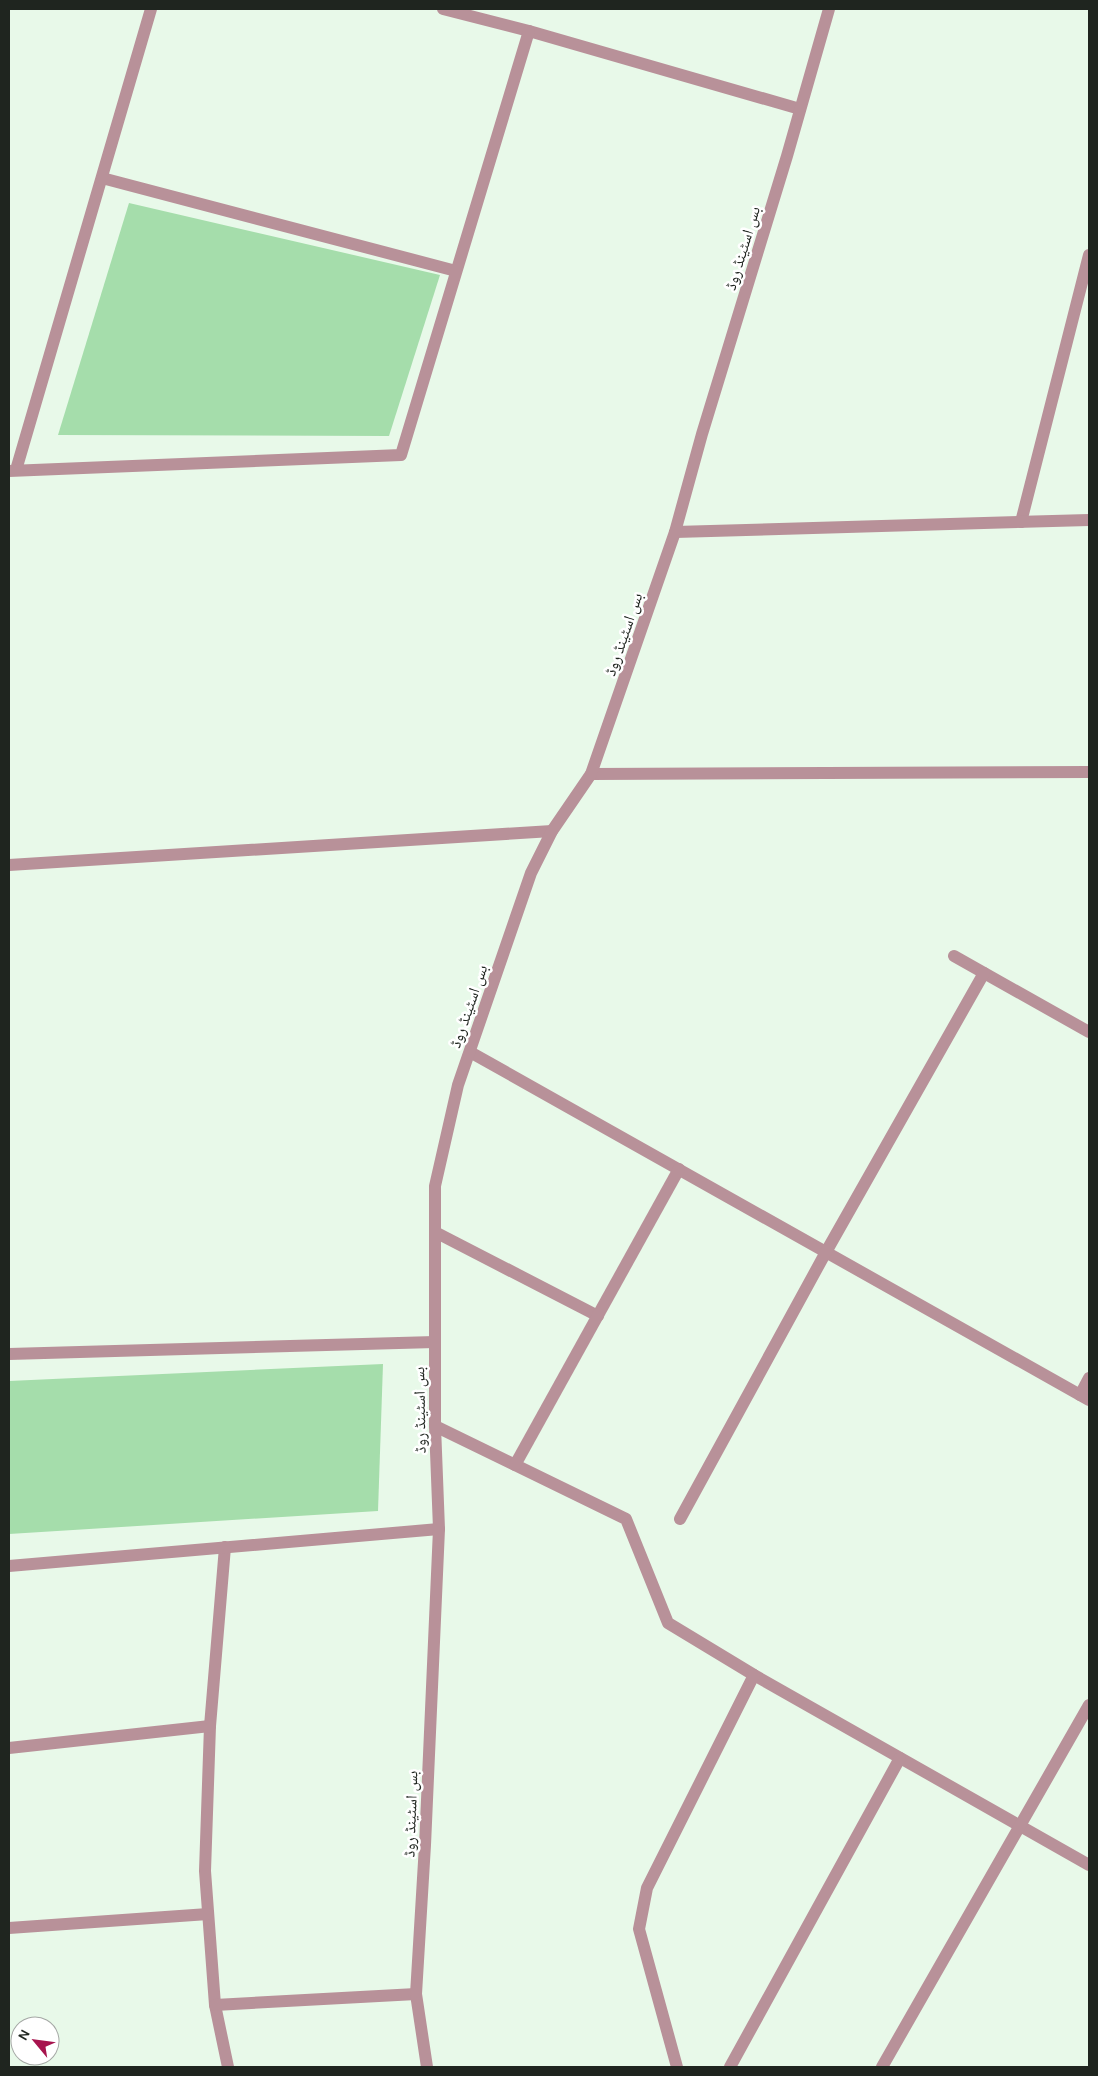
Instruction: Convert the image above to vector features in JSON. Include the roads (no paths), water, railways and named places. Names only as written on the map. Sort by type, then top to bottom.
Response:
[{"type":"street","points":[[152,9],[12,470],[400,455],[529,31]]},
{"type":"street","points":[[443,9],[529,31],[800,110]]},
{"type":"street","name":"بس اسٹینڈ روڈ","points":[[427,2067],[416,1994],[425,1845],[439,1528],[434,1426],[435,1186],[458,1085],[532,873],[552,831],[591,774],[675,532],[702,434],[829,9]]},
{"type":"street","points":[[102,178],[456,271]]},
{"type":"street","points":[[1020,522],[1089,255]]},
{"type":"street","points":[[675,532],[1089,520]]},
{"type":"street","points":[[591,774],[1089,772]]},
{"type":"street","points":[[9,865],[552,831]]},
{"type":"street","points":[[954,956],[1089,1032]]},
{"type":"street","points":[[680,1519],[826,1252],[984,973]]},
{"type":"street","points":[[470,1052],[1085,1397],[1089,1378]]},
{"type":"street","points":[[515,1465],[679,1169]]},
{"type":"street","points":[[435,1232],[598,1316]]},
{"type":"street","points":[[9,1354],[435,1342]]},
{"type":"street","points":[[434,1426],[626,1519],[668,1623],[754,1675],[1089,1865]]},
{"type":"street","points":[[9,1566],[439,1528]]},
{"type":"street","points":[[225,1547],[210,1726],[205,1871],[215,2004],[228,2067]]},
{"type":"street","points":[[677,2067],[639,1929],[647,1888],[754,1675]]},
{"type":"street","points":[[882,2067],[1089,1704]]},
{"type":"street","points":[[9,1748],[210,1726]]},
{"type":"street","points":[[730,2067],[900,1758]]},
{"type":"street","points":[[9,1928],[208,1914]]},
{"type":"street","points":[[215,2004],[416,1994]]}]
